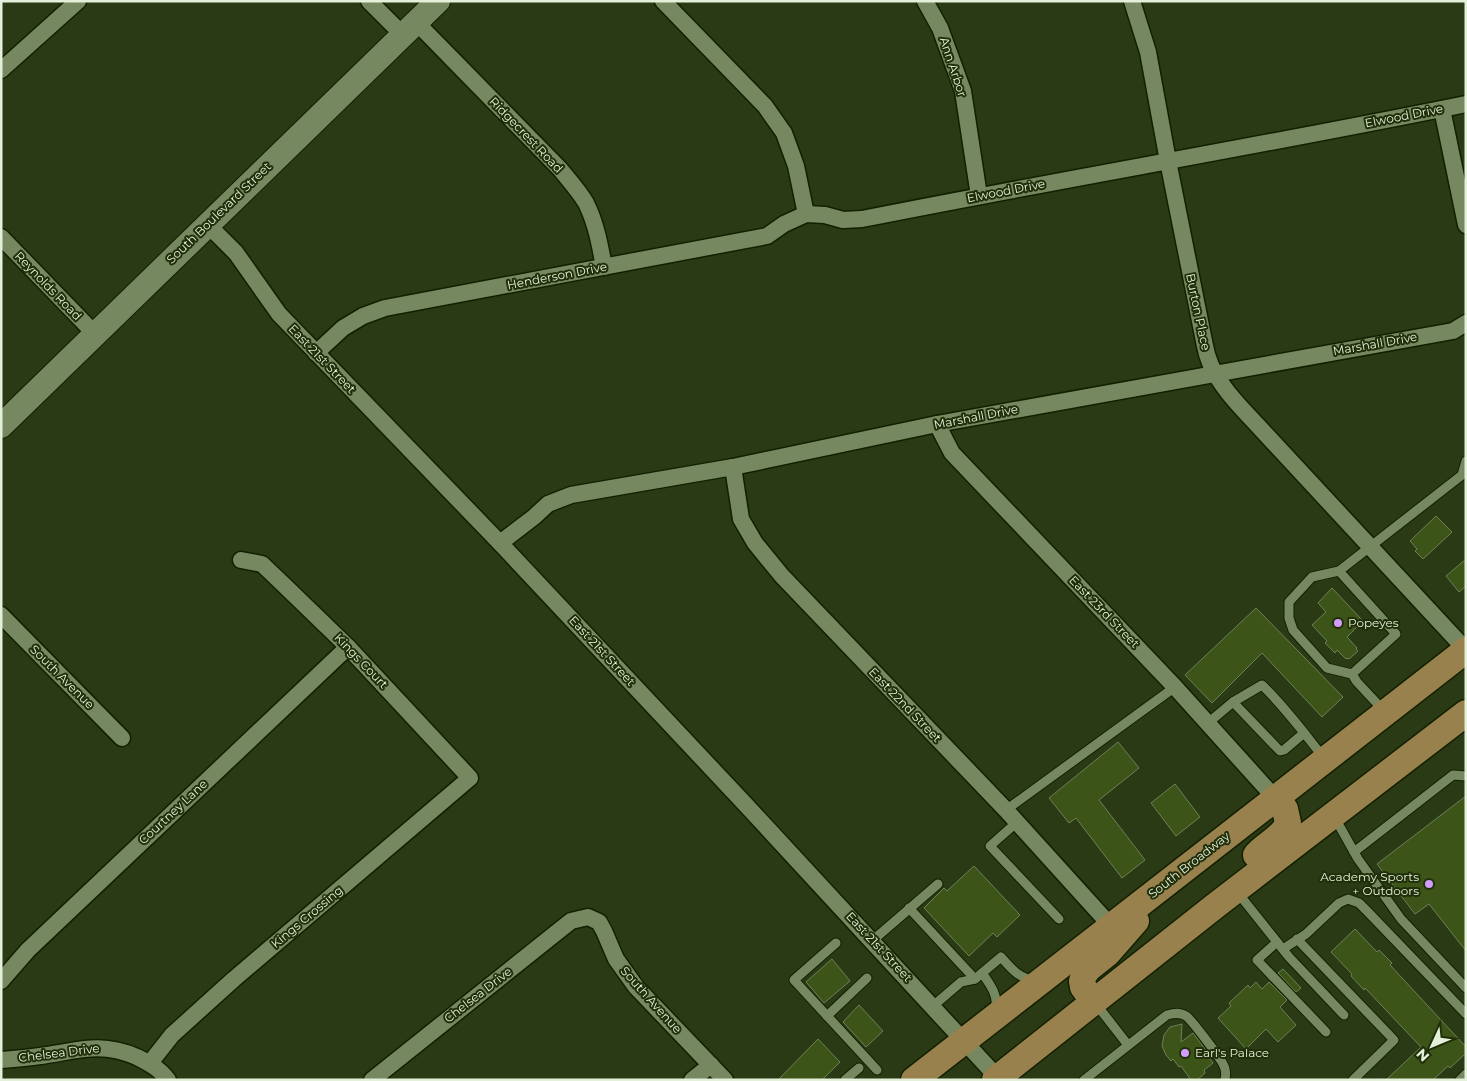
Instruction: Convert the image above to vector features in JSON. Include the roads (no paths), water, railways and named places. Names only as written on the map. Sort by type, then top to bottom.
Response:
[{"type":"main road","name":"South Boulevard Street","points":[[1,426],[438,1]]},
{"type":"main road","name":"South Broadway","points":[[914,1080],[1466,650]]},
{"type":"main road","points":[[996,1079],[1215,906],[1466,714]]},
{"type":"main road","points":[[1215,906],[1261,849],[1286,827],[1288,823],[1285,809],[1275,798]]},
{"type":"main road","points":[[1094,1002],[1083,987],[1084,975],[1088,969],[1108,953],[1174,877]]},
{"type":"street","points":[[1,70],[78,1]]},
{"type":"street","name":"Ridgecrest Road","points":[[369,1],[409,29],[560,169],[585,202],[594,220],[604,267]]},
{"type":"street","points":[[663,1],[765,106],[784,132],[796,166],[806,214]]},
{"type":"street","name":"Ann Arbor","points":[[925,1],[940,28],[963,91],[979,196]]},
{"type":"street","name":"Burton Place","points":[[1132,1],[1148,52],[1205,348],[1215,373],[1231,395],[1466,650]]},
{"type":"street","name":"Elwood Drive","points":[[806,214],[825,215],[843,220],[862,219],[1466,104]]},
{"type":"street","points":[[1442,109],[1466,224]]},
{"type":"street","name":"Henderson Drive","points":[[316,353],[343,328],[363,316],[385,308],[767,236],[784,224],[806,214]]},
{"type":"street","name":"East 21st Street","points":[[208,225],[236,253],[279,314],[500,543],[872,940],[964,1040],[996,1079]]},
{"type":"street","name":"Reynolds Road","points":[[1,237],[95,334]]},
{"type":"street","name":"Marshall Drive","points":[[500,543],[548,504],[571,495],[733,467],[937,424],[1453,330],[1466,323]]},
{"type":"street","name":"East 23rd Street","points":[[937,424],[952,453],[1176,687],[1275,798]]},
{"type":"street","name":"East 22nd Street","points":[[733,467],[740,519],[755,543],[782,576],[1011,816],[1111,926]]},
{"type":"street","name":"Kings Court","points":[[241,560],[262,564],[348,647],[470,778]]},
{"type":"street","name":"South Avenue","points":[[1,615],[122,738]]},
{"type":"street","name":"Courtney Lane","points":[[1,980],[28,950],[348,647]]},
{"type":"street","name":"Kings Crossing","points":[[150,1063],[172,1035],[234,979],[470,778]]},
{"type":"street","name":"South Avenue","points":[[588,917],[599,922],[616,959],[636,986],[725,1080]]},
{"type":"street","name":"Chelsea Drive","points":[[372,1080],[572,921],[588,917]]},
{"type":"street","name":"Chelsea Drive","points":[[1,1060],[103,1047],[126,1052],[150,1063],[168,1080]]},
{"type":"street","points":[[692,1080],[712,1065]]},
{"type":"lane","points":[[1385,712],[1352,674],[1327,668],[1293,630],[1288,618],[1289,602],[1312,577],[1339,571],[1464,476],[1466,461]]},
{"type":"lane","points":[[1339,571],[1396,634],[1352,674]]},
{"type":"lane","points":[[1208,723],[1233,702],[1262,685],[1272,694],[1324,760]]},
{"type":"lane","points":[[1059,919],[990,846],[1011,816],[1176,687]]},
{"type":"lane","points":[[1233,702],[1280,751],[1284,750],[1304,733]]},
{"type":"lane","points":[[1354,852],[1453,775],[1466,776]]},
{"type":"lane","points":[[1333,816],[1354,852],[1401,919],[1466,988]]},
{"type":"lane","points":[[872,940],[938,884]]},
{"type":"lane","points":[[1236,890],[1280,945],[1344,1015]]},
{"type":"lane","points":[[1326,1032],[1257,960],[1280,945],[1297,940],[1306,934],[1339,903],[1348,899],[1358,903],[1466,1014]]},
{"type":"lane","points":[[909,908],[996,992],[995,1016]]},
{"type":"lane","points":[[1297,940],[1394,1040],[1352,1080]]},
{"type":"lane","points":[[836,943],[794,980],[877,1070]]},
{"type":"lane","points":[[933,1006],[961,982],[978,976],[1002,957],[1018,975],[1025,979],[1042,980]]},
{"type":"lane","points":[[827,1016],[867,978]]},
{"type":"lane","points":[[1094,1002],[1128,1045]]},
{"type":"lane","points":[[1084,1080],[1167,1015],[1174,1013],[1188,1017],[1219,1056],[1224,1065],[1225,1080]]},
{"type":"lane","points":[[845,1080],[859,1068]]},
{"type":"lane","points":[[1460,1080],[1466,1074]]},
{"type":"place","name":"Popeyes","points":[[1338,623]]},
{"type":"place","name":"Academy Sports + Outdoors","points":[[1429,884]]},
{"type":"place","name":"Earl's Palace","points":[[1185,1053]]}]
